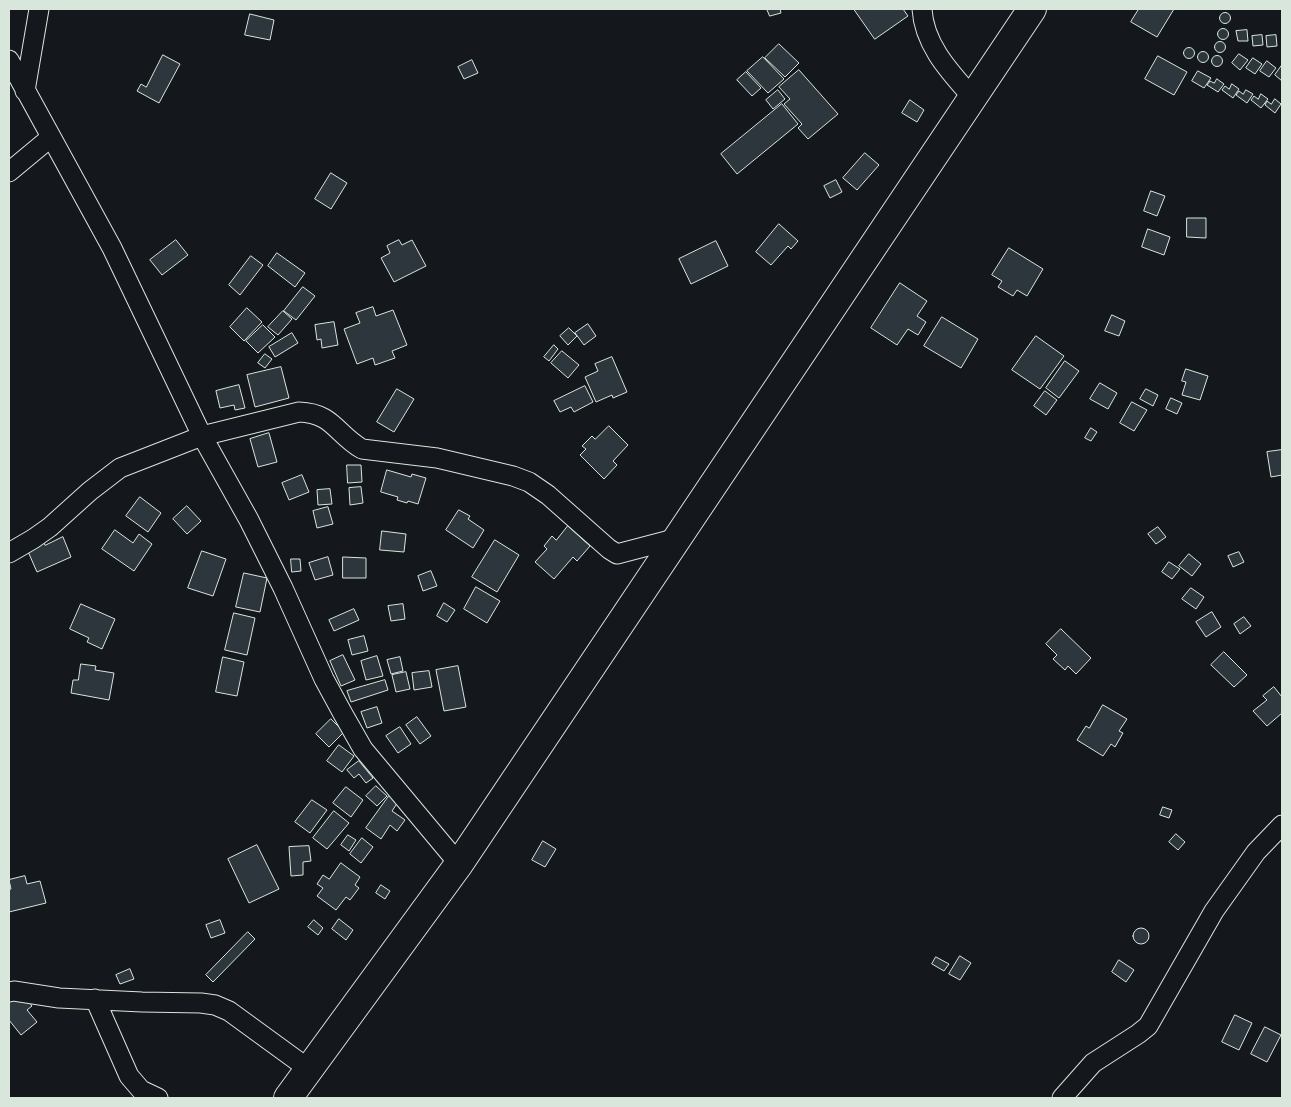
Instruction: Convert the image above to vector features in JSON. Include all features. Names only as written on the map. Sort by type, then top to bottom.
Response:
[{"type":"highway","points":[[288,1098],[459,864],[1032,9]]},
{"type":"street","points":[[25,91],[39,9]]},
{"type":"street","points":[[922,9],[922,18],[927,37],[946,67],[973,98]]},
{"type":"street","points":[[9,60],[50,138],[75,179],[112,248],[202,436],[250,520],[324,679],[362,749],[459,864]]},
{"type":"street","points":[[9,172],[50,138]]},
{"type":"street","points":[[9,553],[50,527],[90,491],[120,468],[202,436],[299,412],[314,412],[328,420],[362,449],[437,458],[513,476],[529,482],[548,495],[609,550],[618,554],[678,538]]},
{"type":"street","points":[[1062,1098],[1093,1063],[1148,1026],[1214,911],[1256,852],[1282,825]]},
{"type":"street","points":[[9,992],[14,991],[59,998],[215,1005],[229,1011],[310,1070]]},
{"type":"street","points":[[95,999],[128,1076],[141,1090],[158,1098]]},
{"type":"building","points":[[767,9],[780,9],[781,13],[770,16]]},
{"type":"building","points":[[854,9],[903,9],[908,16],[875,39]]},
{"type":"building","points":[[1139,9],[1174,9],[1157,37],[1131,22]]},
{"type":"building","points":[[1223,13],[1227,13],[1230,18],[1229,22],[1223,23],[1220,20],[1220,16]]},
{"type":"building","points":[[250,14],[274,20],[270,40],[245,35]]},
{"type":"building","points":[[1223,28],[1229,34],[1223,40],[1217,34]]},
{"type":"building","points":[[1247,30],[1248,41],[1238,41],[1236,31]]},
{"type":"building","points":[[1262,35],[1263,45],[1253,46],[1252,36]]},
{"type":"building","points":[[1276,35],[1277,46],[1267,47],[1266,36]]},
{"type":"building","points":[[1220,41],[1226,47],[1220,53],[1214,47]]},
{"type":"building","points":[[779,44],[799,63],[785,77],[765,58]]},
{"type":"building","points":[[1189,47],[1195,53],[1189,59],[1183,53]]},
{"type":"building","points":[[1203,51],[1209,57],[1203,63],[1197,57]]},
{"type":"building","points":[[1239,54],[1248,60],[1240,70],[1232,63]]},
{"type":"building","points":[[163,55],[180,64],[159,103],[137,91],[141,84],[146,87]]},
{"type":"building","points":[[1217,55],[1223,61],[1217,67],[1211,61]]},
{"type":"building","points":[[1158,56],[1187,72],[1174,95],[1145,79]]},
{"type":"building","points":[[763,57],[784,79],[768,93],[747,71]]},
{"type":"building","points":[[1253,58],[1262,64],[1255,74],[1246,68]]},
{"type":"building","points":[[472,60],[478,73],[464,79],[458,67]]},
{"type":"building","points":[[1267,61],[1276,68],[1269,77],[1260,71]]},
{"type":"building","points":[[1282,65],[1282,81],[1275,75]]},
{"type":"building","points":[[799,70],[838,114],[808,139],[798,128],[802,124],[784,104],[790,99],[779,87]]},
{"type":"building","points":[[1198,71],[1211,78],[1204,88],[1192,81]]},
{"type":"building","points":[[746,72],[761,88],[752,96],[737,80]]},
{"type":"building","points":[[1217,79],[1224,84],[1218,92],[1207,85],[1210,81],[1214,83]]},
{"type":"building","points":[[1232,84],[1239,89],[1233,98],[1222,90],[1225,86],[1229,89]]},
{"type":"building","points":[[778,90],[785,99],[773,109],[766,100]]},
{"type":"building","points":[[1246,90],[1253,94],[1247,103],[1236,95],[1239,91],[1243,94]]},
{"type":"building","points":[[1261,94],[1268,99],[1261,108],[1251,100],[1254,96],[1258,99]]},
{"type":"building","points":[[1275,99],[1281,104],[1275,113],[1265,105],[1267,101],[1271,104]]},
{"type":"building","points":[[910,100],[924,110],[917,122],[902,113]]},
{"type":"building","points":[[782,104],[798,124],[737,174],[721,154]]},
{"type":"building","points":[[865,153],[879,165],[857,190],[843,178]]},
{"type":"building","points":[[331,173],[347,183],[331,209],[315,199]]},
{"type":"building","points":[[836,180],[842,192],[830,198],[824,186]]},
{"type":"building","points":[[1151,191],[1165,196],[1157,216],[1144,211]]},
{"type":"building","points":[[1187,218],[1206,218],[1206,238],[1187,237]]},
{"type":"building","points":[[779,224],[798,241],[791,249],[788,246],[771,265],[756,252]]},
{"type":"building","points":[[1148,229],[1170,237],[1164,255],[1142,247]]},
{"type":"building","points":[[176,240],[188,255],[162,275],[150,260]]},
{"type":"building","points":[[399,240],[402,245],[412,240],[426,266],[394,282],[381,258],[390,253],[387,246]]},
{"type":"building","points":[[716,241],[728,266],[691,284],[679,259]]},
{"type":"building","points":[[1009,248],[1043,269],[1027,296],[1017,290],[1013,296],[998,287],[1002,281],[992,275]]},
{"type":"building","points":[[277,253],[305,273],[295,287],[268,266]]},
{"type":"building","points":[[251,256],[263,265],[240,295],[229,285]]},
{"type":"building","points":[[900,283],[927,301],[917,316],[926,322],[918,335],[908,329],[897,345],[871,328]]},
{"type":"building","points":[[303,287],[315,296],[296,320],[284,311]]},
{"type":"building","points":[[373,307],[376,316],[393,310],[407,345],[392,351],[395,358],[375,365],[373,358],[357,364],[344,329],[360,323],[356,313]]},
{"type":"building","points":[[247,308],[262,322],[244,341],[230,327]]},
{"type":"building","points":[[283,311],[292,319],[278,335],[268,327]]},
{"type":"building","points":[[1112,315],[1125,321],[1119,336],[1105,331]]},
{"type":"building","points":[[942,317],[978,339],[961,368],[924,346]]},
{"type":"building","points":[[334,322],[338,345],[322,348],[321,339],[317,340],[315,325]]},
{"type":"building","points":[[588,324],[596,336],[584,345],[575,333]]},
{"type":"building","points":[[263,325],[275,337],[258,353],[246,341]]},
{"type":"building","points":[[569,328],[577,336],[568,345],[560,336]]},
{"type":"building","points":[[292,333],[298,343],[275,357],[269,347]]},
{"type":"building","points":[[1036,336],[1064,356],[1040,389],[1012,370]]},
{"type":"building","points":[[554,345],[558,349],[549,361],[544,357]]},
{"type":"building","points":[[562,351],[579,365],[568,378],[551,363]]},
{"type":"building","points":[[265,354],[272,359],[265,368],[258,363]]},
{"type":"building","points":[[612,357],[627,392],[613,398],[612,395],[596,402],[585,377],[598,371],[595,364]]},
{"type":"building","points":[[1065,361],[1079,371],[1059,398],[1046,388]]},
{"type":"building","points":[[281,367],[289,398],[255,407],[247,375]]},
{"type":"building","points":[[1186,369],[1208,376],[1200,400],[1182,395],[1186,382],[1182,381]]},
{"type":"building","points":[[1100,383],[1117,393],[1108,409],[1090,399]]},
{"type":"building","points":[[239,385],[245,408],[235,410],[234,405],[220,408],[216,391]]},
{"type":"building","points":[[585,386],[593,402],[574,412],[571,407],[560,412],[554,401]]},
{"type":"building","points":[[397,389],[414,399],[394,432],[377,422]]},
{"type":"building","points":[[1146,389],[1158,395],[1153,406],[1140,399]]},
{"type":"building","points":[[1045,391],[1057,400],[1046,415],[1034,406]]},
{"type":"building","points":[[1171,398],[1182,403],[1177,414],[1166,409]]},
{"type":"building","points":[[1132,402],[1147,410],[1134,431],[1120,423]]},
{"type":"building","points":[[609,426],[628,445],[613,461],[617,465],[604,479],[580,455],[586,449],[582,446],[592,436],[595,439]]},
{"type":"building","points":[[1091,428],[1097,432],[1091,441],[1085,438]]},
{"type":"building","points":[[269,433],[277,462],[258,467],[250,439]]},
{"type":"building","points":[[1282,450],[1282,475],[1271,477],[1267,452]]},
{"type":"building","points":[[347,465],[361,465],[362,482],[348,483]]},
{"type":"building","points":[[387,470],[411,477],[412,474],[426,478],[418,504],[397,500],[398,497],[381,492]]},
{"type":"building","points":[[302,475],[309,492],[289,500],[282,483]]},
{"type":"building","points":[[361,487],[363,503],[350,505],[349,488]]},
{"type":"building","points":[[330,489],[332,504],[318,505],[317,490]]},
{"type":"building","points":[[140,497],[161,513],[148,532],[126,516]]},
{"type":"building","points":[[187,506],[201,521],[187,534],[173,519]]},
{"type":"building","points":[[328,507],[333,524],[317,528],[313,511]]},
{"type":"building","points":[[459,510],[470,516],[468,519],[484,530],[473,548],[446,530]]},
{"type":"building","points":[[568,526],[590,546],[577,561],[573,557],[554,579],[535,562],[547,549],[544,546],[552,536],[556,540]]},
{"type":"building","points":[[1158,527],[1166,537],[1156,544],[1148,534]]},
{"type":"building","points":[[115,530],[133,543],[139,534],[152,544],[134,571],[102,549]]},
{"type":"building","points":[[382,531],[406,534],[404,552],[380,550]]},
{"type":"building","points":[[63,537],[71,557],[37,572],[26,547],[42,540],[45,545]]},
{"type":"building","points":[[495,540],[519,555],[497,592],[472,577]]},
{"type":"building","points":[[202,551],[226,559],[213,596],[188,588]]},
{"type":"building","points":[[1239,552],[1244,562],[1233,567],[1228,556]]},
{"type":"building","points":[[1189,554],[1201,564],[1192,576],[1179,566]]},
{"type":"building","points":[[328,557],[333,575],[315,580],[309,563]]},
{"type":"building","points":[[343,557],[366,558],[366,578],[343,578]]},
{"type":"building","points":[[291,559],[300,559],[301,571],[292,572]]},
{"type":"building","points":[[1169,562],[1180,569],[1172,579],[1162,572]]},
{"type":"building","points":[[431,571],[437,586],[423,591],[418,576]]},
{"type":"building","points":[[244,573],[267,578],[260,612],[236,607]]},
{"type":"building","points":[[476,587],[500,601],[487,623],[464,609]]},
{"type":"building","points":[[1191,588],[1204,597],[1196,609],[1182,599]]},
{"type":"building","points":[[444,603],[455,610],[447,622],[437,616]]},
{"type":"building","points":[[81,604],[115,619],[102,649],[87,642],[89,638],[70,629]]},
{"type":"building","points":[[403,604],[405,619],[391,621],[388,606]]},
{"type":"building","points":[[354,609],[359,620],[334,631],[329,620]]},
{"type":"building","points":[[1212,612],[1221,627],[1206,637],[1196,622]]},
{"type":"building","points":[[234,613],[255,618],[247,655],[225,650]]},
{"type":"building","points":[[1244,617],[1251,626],[1240,634],[1234,624]]},
{"type":"building","points":[[1061,629],[1091,658],[1076,674],[1068,666],[1065,670],[1053,659],[1057,655],[1046,644]]},
{"type":"building","points":[[364,636],[368,651],[352,655],[348,640]]},
{"type":"building","points":[[1224,652],[1247,675],[1234,687],[1211,665]]},
{"type":"building","points":[[343,655],[355,680],[341,686],[330,661]]},
{"type":"building","points":[[377,656],[383,676],[366,680],[361,661]]},
{"type":"building","points":[[223,657],[244,662],[237,696],[216,692]]},
{"type":"building","points":[[400,657],[403,671],[391,674],[387,660]]},
{"type":"building","points":[[81,664],[96,666],[95,670],[114,673],[109,700],[71,693],[73,680],[78,680]]},
{"type":"building","points":[[458,666],[466,707],[444,711],[436,670]]},
{"type":"building","points":[[429,671],[432,687],[414,690],[412,673]]},
{"type":"building","points":[[406,672],[410,689],[396,692],[392,675]]},
{"type":"building","points":[[385,680],[388,690],[351,702],[347,691]]},
{"type":"building","points":[[1274,687],[1282,697],[1282,713],[1267,726],[1253,711],[1267,700],[1263,696]]},
{"type":"building","points":[[1103,705],[1127,719],[1119,731],[1123,733],[1115,747],[1111,744],[1103,756],[1077,740],[1086,726],[1089,728]]},
{"type":"building","points":[[377,707],[382,723],[367,728],[361,712]]},
{"type":"building","points":[[417,717],[431,736],[420,744],[406,725]]},
{"type":"building","points":[[331,719],[344,732],[329,747],[316,734]]},
{"type":"building","points":[[400,727],[411,744],[398,753],[386,736]]},
{"type":"building","points":[[339,745],[354,756],[342,772],[327,761]]},
{"type":"building","points":[[359,761],[373,778],[366,783],[359,774],[354,778],[347,770]]},
{"type":"building","points":[[376,786],[387,796],[377,806],[366,796]]},
{"type":"building","points":[[346,787],[363,800],[351,817],[333,803]]},
{"type":"building","points":[[389,796],[398,802],[392,811],[405,820],[397,831],[390,825],[381,839],[366,828]]},
{"type":"building","points":[[312,800],[327,810],[310,833],[295,822]]},
{"type":"building","points":[[1163,807],[1172,810],[1169,818],[1160,815]]},
{"type":"building","points":[[334,811],[349,823],[327,849],[313,838]]},
{"type":"building","points":[[1176,834],[1185,842],[1178,850],[1169,842]]},
{"type":"building","points":[[348,835],[356,840],[349,851],[341,845]]},
{"type":"building","points":[[362,838],[373,847],[361,863],[350,854]]},
{"type":"building","points":[[543,841],[556,849],[545,867],[532,860]]},
{"type":"building","points":[[257,845],[279,889],[249,903],[228,859]]},
{"type":"building","points":[[309,846],[311,861],[303,862],[303,875],[291,876],[289,847]]},
{"type":"building","points":[[341,863],[360,877],[355,885],[359,888],[350,900],[346,897],[336,910],[317,896],[323,888],[317,884],[323,875],[329,879]]},
{"type":"building","points":[[25,876],[27,884],[40,881],[46,903],[9,912],[9,890],[11,889],[9,880]]},
{"type":"building","points":[[381,885],[390,891],[385,899],[376,893]]},
{"type":"building","points":[[339,919],[353,930],[346,940],[332,929]]},
{"type":"building","points":[[220,920],[225,933],[211,938],[206,925]]},
{"type":"building","points":[[314,920],[323,928],[318,935],[308,927]]},
{"type":"building","points":[[1138,928],[1144,928],[1149,933],[1147,942],[1138,944],[1133,939],[1133,933]]},
{"type":"building","points":[[248,932],[255,939],[213,982],[206,975]]},
{"type":"building","points":[[960,956],[971,963],[960,980],[949,974]]},
{"type":"building","points":[[936,957],[949,964],[944,971],[932,964]]},
{"type":"building","points":[[1119,960],[1134,970],[1126,982],[1112,972]]},
{"type":"building","points":[[130,969],[134,979],[120,984],[116,975]]},
{"type":"building","points":[[24,996],[32,1006],[27,1010],[37,1022],[21,1035],[9,1020],[9,998]]},
{"type":"building","points":[[1235,1015],[1252,1023],[1239,1050],[1222,1042]]},
{"type":"building","points":[[1265,1027],[1281,1035],[1267,1062],[1251,1054]]}]
